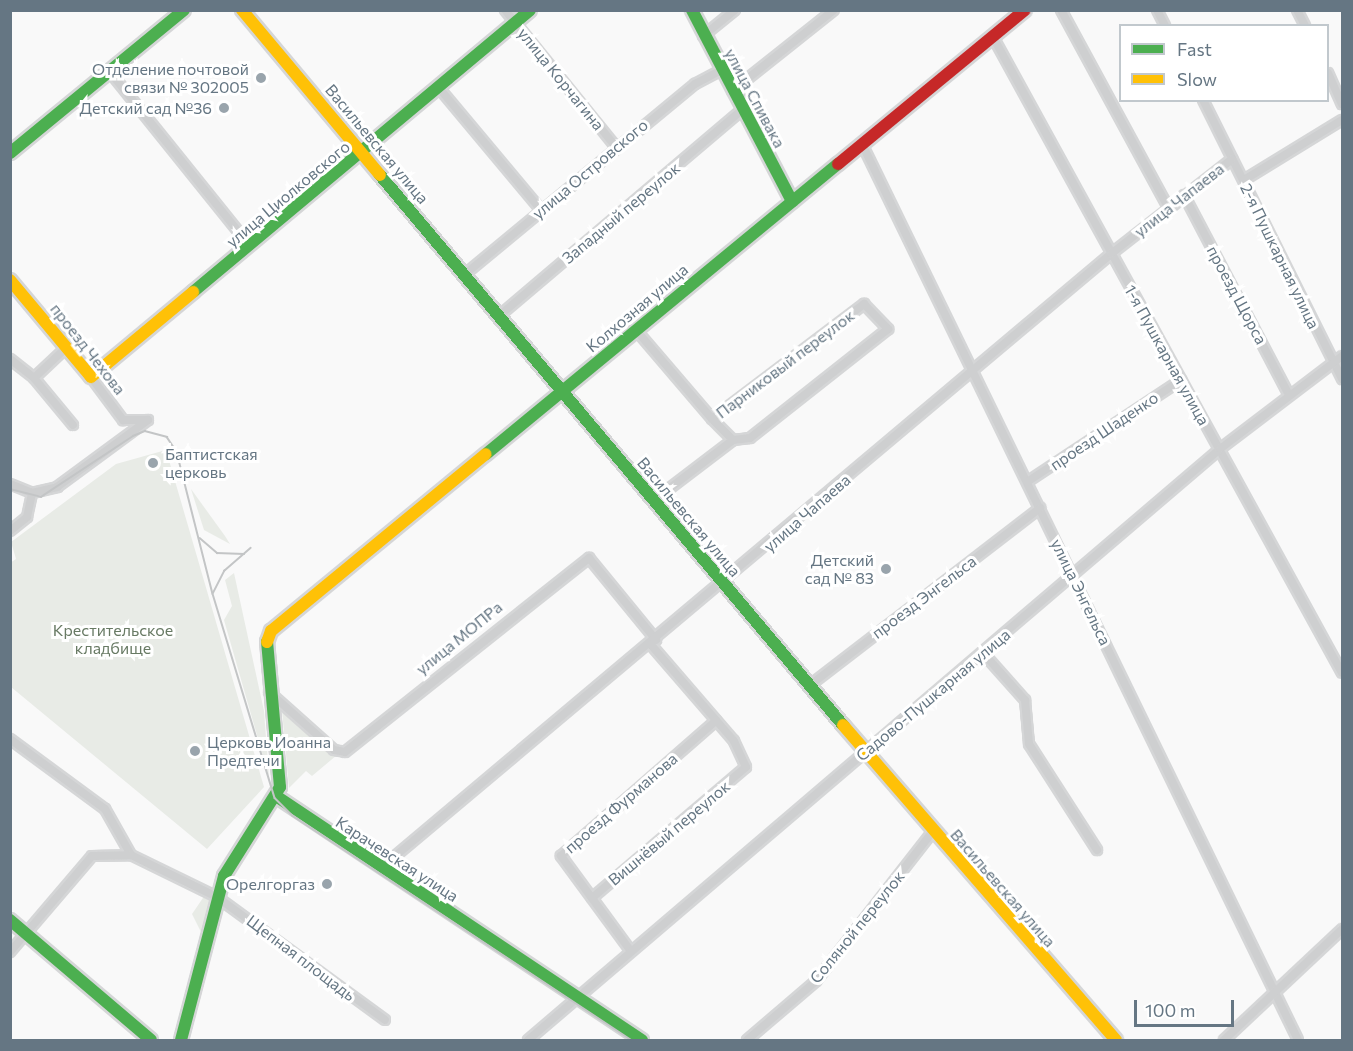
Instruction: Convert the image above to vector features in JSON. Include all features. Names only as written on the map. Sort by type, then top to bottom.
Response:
[{"type":"street","points":[[10,153],[184,10]]},
{"type":"street","name":"Васильевская улица","points":[[242,10],[809,686],[1116,1041]]},
{"type":"street","name":"улица Корчагина","points":[[505,10],[616,147]]},
{"type":"street","name":"улица Циолковского","points":[[91,377],[363,153],[530,10]]},
{"type":"street","name":"улица Спивака","points":[[692,10],[703,36],[792,201]]},
{"type":"street","points":[[703,36],[735,10]]},
{"type":"street","points":[[732,91],[834,10]]},
{"type":"street","name":"Колхозная улица","points":[[269,692],[264,648],[270,631],[563,393],[636,330],[1025,10]]},
{"type":"street","points":[[1061,10],[1168,207]]},
{"type":"street","points":[[1157,10],[1164,24]]},
{"type":"street","points":[[1298,10],[1304,24]]},
{"type":"street","name":"1-я Пушкарная улица","points":[[993,37],[1342,673]]},
{"type":"street","name":"улица Островского","points":[[464,275],[616,147],[721,70]]},
{"type":"street","points":[[110,72],[250,246]]},
{"type":"street","points":[[1329,75],[1342,104]]},
{"type":"street","points":[[440,88],[541,210]]},
{"type":"street","name":"2-я Пушкарная улица","points":[[1204,102],[1332,364],[1342,379]]},
{"type":"street","name":"Западный переулок","points":[[499,316],[742,110]]},
{"type":"street","name":"улица Чапаева","points":[[1244,180],[1342,120]]},
{"type":"street","name":"улица Энгельса","points":[[862,144],[976,369],[1027,482],[1298,1041]]},
{"type":"street","name":"улица Чапаева","points":[[381,868],[724,584],[1111,254],[1232,159]]},
{"type":"street","name":"проезд Щорса","points":[[1184,195],[1289,395]]},
{"type":"street","name":"проезд Чехова","points":[[10,280],[67,347],[123,420],[148,420],[57,487],[32,493]]},
{"type":"street","name":"Парниковый переулок","points":[[636,330],[712,419],[864,304],[887,325],[887,333],[750,438],[733,440]]},
{"type":"street","points":[[34,378],[67,347]]},
{"type":"street","name":"Садово-Пушкарная улица","points":[[528,1041],[630,950],[984,654],[1072,573],[1220,449],[1342,356]]},
{"type":"street","points":[[10,359],[34,378],[74,425]]},
{"type":"street","name":"проезд Шаденко","points":[[1027,482],[1181,380]]},
{"type":"street","points":[[653,501],[733,440],[712,419]]},
{"type":"street","points":[[10,484],[32,493],[27,517],[10,531]]},
{"type":"street","name":"проезд Энгельса","points":[[809,686],[1040,508]]},
{"type":"street","name":"улица МОПРа","points":[[269,692],[334,750],[345,752],[589,558],[653,643]]},
{"type":"street","points":[[653,643],[716,721]]},
{"type":"street","points":[[984,654],[1025,700],[1029,744],[1097,850]]},
{"type":"street","points":[[181,1041],[217,897],[243,837],[276,796],[281,774],[269,692]]},
{"type":"street","name":"Вишнёвый переулок","points":[[592,898],[746,767],[746,758],[716,721]]},
{"type":"street","name":"проезд Фурманова","points":[[630,950],[592,898],[563,864],[563,852],[716,721]]},
{"type":"street","points":[[10,739],[105,809],[131,855],[92,856],[10,952]]},
{"type":"street","name":"Карачевская улица","points":[[276,796],[642,1041]]},
{"type":"street","name":"Соляной переулок","points":[[747,1041],[816,981],[933,831]]},
{"type":"street","name":"Щепная площадь","points":[[131,855],[217,897],[385,1020]]},
{"type":"street","points":[[10,920],[151,1041]]},
{"type":"street","points":[[1224,1041],[1342,929]]},
{"type":"green space","name":"Крестительское кладбище","points":[[166,450],[264,787],[207,849],[11,687],[10,563],[16,559],[11,542],[116,464]]},
{"type":"green space","points":[[191,489],[225,536],[230,544],[204,530]]},
{"type":"green space","points":[[234,573],[264,711],[269,777],[224,620],[232,606],[225,580]]},
{"type":"green space","points":[[282,710],[337,755],[312,776],[306,771],[289,788]]},
{"type":"green space","points":[[205,895],[211,899],[202,934],[192,914]]},
{"type":"tram line","points":[[10,489],[41,497],[133,436],[145,431],[167,437],[177,452],[213,594],[275,798],[293,816],[631,1040]]},
{"type":"tram line","points":[[200,538],[217,553],[244,554]]},
{"type":"tram line","points":[[213,593],[224,571],[250,548]]},
{"type":"traffic: fast","points":[[10,153],[184,10]]},
{"type":"traffic: fast","points":[[193,292],[530,10]]},
{"type":"traffic: fast","points":[[692,10],[792,201]]},
{"type":"traffic: fast","points":[[486,454],[838,164]]},
{"type":"traffic: fast","points":[[380,175],[843,725]]},
{"type":"traffic: fast","points":[[181,1040],[224,876],[280,787],[267,642]]},
{"type":"traffic: fast","points":[[276,796],[642,1040]]},
{"type":"traffic: fast","points":[[10,920],[151,1040]]},
{"type":"traffic: slow","points":[[242,10],[380,175]]},
{"type":"traffic: slow","points":[[10,280],[91,377],[193,292]]},
{"type":"traffic: slow","points":[[267,642],[271,631],[486,454]]},
{"type":"traffic: slow","points":[[843,725],[1116,1040]]},
{"type":"traffic: jam","points":[[838,164],[1025,10]]},
{"type":"place","name":"Отделение почтовой связи № 302005","points":[[261,78]]},
{"type":"place","name":"Детский сад №36","points":[[224,108]]},
{"type":"place","name":"Баптистская церковь","points":[[153,463]]},
{"type":"place","name":"Детский сад № 83","points":[[886,569]]},
{"type":"place","name":"Церковь Иоанна Предтечи","points":[[195,751]]},
{"type":"place","name":"Орелгоргаз","points":[[327,884]]}]
